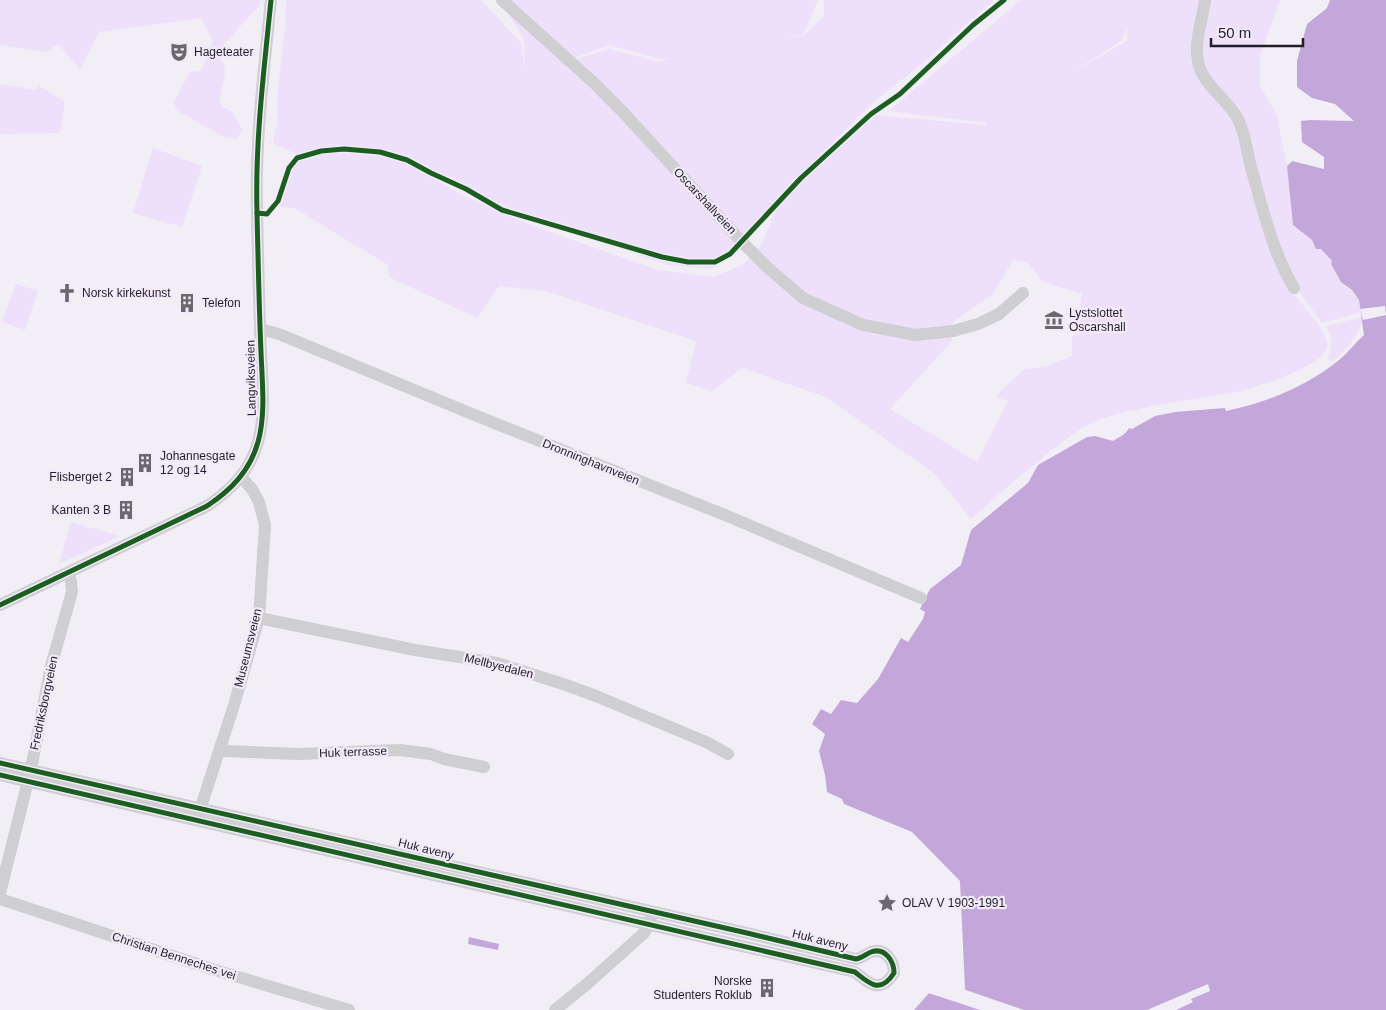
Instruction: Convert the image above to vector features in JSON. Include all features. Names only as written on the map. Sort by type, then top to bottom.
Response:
[{"type":"street","name":"Langviksveien","points":[[0,605],[207,506],[226,492],[241,477],[255,453],[261,426],[262,394],[257,164],[271,0]]},
{"type":"street","name":"Oscarshallveien","points":[[502,0],[602,91],[767,268],[803,298],[863,325],[916,335],[953,331],[978,324],[999,314],[1023,292]]},
{"type":"street","points":[[1204,0],[1196,46],[1201,72],[1238,119],[1251,169],[1278,255],[1294,288]]},
{"type":"street","name":"Dronninghavnveien","points":[[260,329],[279,334],[472,414],[725,514],[922,598]]},
{"type":"street","name":"Museumsveien","points":[[198,814],[220,750],[259,618],[265,525],[259,502],[252,489],[241,477]]},
{"type":"street","name":"Fredriksborgveien","points":[[0,893],[29,775],[51,666],[72,592],[68,572]]},
{"type":"street","name":"Mellbyedalen","points":[[259,618],[415,650],[498,663],[596,696],[706,742],[728,754]]},
{"type":"street","name":"Huk terrasse","points":[[220,750],[298,754],[400,750],[431,754],[484,767]]},
{"type":"street","name":"Huk aveny","points":[[0,763],[29,775],[198,814],[268,830],[337,839],[490,875],[575,900],[650,918],[743,946],[855,972],[865,982],[871,984],[885,983],[894,973],[889,957],[881,952],[872,952],[856,960],[747,933],[650,918]]},
{"type":"street","name":"Huk aveny","points":[[0,775],[29,775]]},
{"type":"street","name":"Huk aveny","points":[[268,830],[334,852],[409,870],[488,888],[575,900]]},
{"type":"street","points":[[334,852],[337,839]]},
{"type":"street","name":"Huk aveny","points":[[409,870],[412,856]]},
{"type":"street","points":[[488,888],[490,875]]},
{"type":"street","name":"Christian Benneches vei","points":[[0,899],[215,970],[349,1010]]},
{"type":"street","points":[[555,1010],[644,933],[650,918]]},
{"type":"street","points":[[743,946],[747,933]]},
{"type":"shaded area","points":[[0,0],[260,0],[260,5],[223,45],[221,61],[224,64],[225,74],[219,101],[223,107],[233,112],[242,130],[237,139],[224,137],[176,110],[174,102],[190,72],[201,71],[213,41],[201,18],[99,32],[80,69],[58,44],[46,52],[0,45]]},
{"type":"shaded area","points":[[286,0],[481,0],[521,43],[525,70],[524,39],[500,0],[818,0],[803,35],[781,37],[803,36],[824,16],[824,0],[994,0],[923,63],[877,99],[797,178],[747,240],[573,60],[609,49],[659,62],[670,58],[660,59],[609,45],[571,59],[566,67],[604,100],[743,249],[711,269],[667,265],[535,219],[462,189],[397,152],[342,147],[298,155],[273,143],[277,124]]},
{"type":"shaded area","points":[[1021,0],[1280,0],[1260,55],[1260,85],[1277,116],[1287,166],[1293,225],[1312,240],[1332,261],[1331,265],[1341,282],[1358,296],[1361,312],[1322,323],[1296,287],[1291,291],[1315,319],[1325,336],[1326,350],[1320,357],[1297,371],[1253,387],[1231,393],[1137,409],[1090,424],[1058,445],[971,519],[935,474],[826,397],[742,368],[712,391],[686,383],[696,341],[546,291],[499,286],[477,318],[389,277],[388,265],[296,209],[278,206],[290,170],[300,159],[320,152],[340,151],[378,154],[406,162],[462,195],[533,226],[658,270],[714,277],[744,264],[760,247],[780,202],[874,115],[985,125],[987,123],[889,111]],"holes":[[[1127,28],[1127,41],[1066,76],[1121,41]],[[1013,260],[1028,263],[1043,282],[1082,294],[1078,317],[1082,330],[1077,335],[1072,336],[1072,356],[1047,366],[1023,370],[995,397],[1008,401],[977,462],[890,409],[952,341],[953,322],[993,294]]]},
{"type":"shaded area","points":[[1330,0],[1386,0],[1386,1010],[914,1010],[929,993],[962,1003],[965,989],[960,881],[912,832],[844,804],[842,799],[827,792],[819,751],[825,734],[812,724],[821,709],[831,714],[841,700],[857,703],[878,679],[901,638],[908,642],[923,619],[925,612],[920,609],[930,589],[961,565],[971,530],[1028,483],[1038,465],[1087,437],[1095,436],[1113,441],[1124,434],[1129,428],[1132,429],[1155,416],[1175,412],[1225,408],[1226,411],[1271,398],[1300,386],[1326,370],[1364,335],[1359,300],[1352,290],[1341,282],[1331,264],[1332,261],[1321,249],[1316,249],[1312,240],[1293,225],[1287,166],[1292,161],[1324,169],[1324,157],[1302,142],[1301,121],[1354,121],[1335,104],[1312,98],[1297,87],[1297,61],[1307,24],[1327,8]]},
{"type":"shaded area","points":[[0,84],[37,90],[38,85],[65,102],[60,133],[0,134]]},
{"type":"shaded area","points":[[153,148],[202,166],[182,227],[133,213]]},
{"type":"shaded area","points":[[16,284],[38,291],[25,330],[2,322]]},
{"type":"shaded area","points":[[1362,317],[1363,320],[1354,338],[1347,348],[1332,362],[1328,358],[1332,342],[1326,326]]},
{"type":"shaded area","points":[[71,522],[120,536],[59,564]]},
{"type":"shaded area","points":[[469,937],[499,944],[498,950],[468,944]]},
{"type":"pier","points":[[1385,306],[1386,315],[1363,320],[1360,309]]},
{"type":"pier","points":[[1208,984],[1210,991],[1191,999],[1193,1002],[1176,1010],[1147,1010]]},
{"type":"pier","points":[[963,989],[1024,1010],[980,1010],[926,992],[929,990],[960,1000]]},
{"type":"cycle path","points":[[0,605],[207,506],[232,486],[250,462],[258,442],[262,420],[257,159],[271,0]]},
{"type":"cycle path","points":[[257,213],[267,214],[278,201],[289,168],[297,158],[321,151],[344,149],[380,152],[407,160],[466,189],[502,210],[662,257],[688,262],[715,262],[730,254],[801,178],[871,114],[900,94],[973,25],[1004,0]]},
{"type":"cycle path","points":[[0,763],[856,959],[871,952],[880,951],[888,956],[894,968],[894,973],[884,984],[874,985],[855,972],[0,775]]},
{"type":"place","name":"Hageteater","points":[[179,52]]},
{"type":"place","name":"Norsk kirkekunst","points":[[67,293]]},
{"type":"place","name":"Telefon","points":[[187,303]]},
{"type":"place","name":"Lystslottet Oscarshall","points":[[1054,320]]},
{"type":"place","name":"Johannesgate 12 og 14","points":[[145,463]]},
{"type":"place","name":"Flisberget 2","points":[[127,477]]},
{"type":"place","name":"Kanten 3 B","points":[[126,510]]},
{"type":"place","name":"OLAV V 1903-1991","points":[[887,903]]},
{"type":"place","name":"Norske Studenters Roklub","points":[[767,988]]}]
